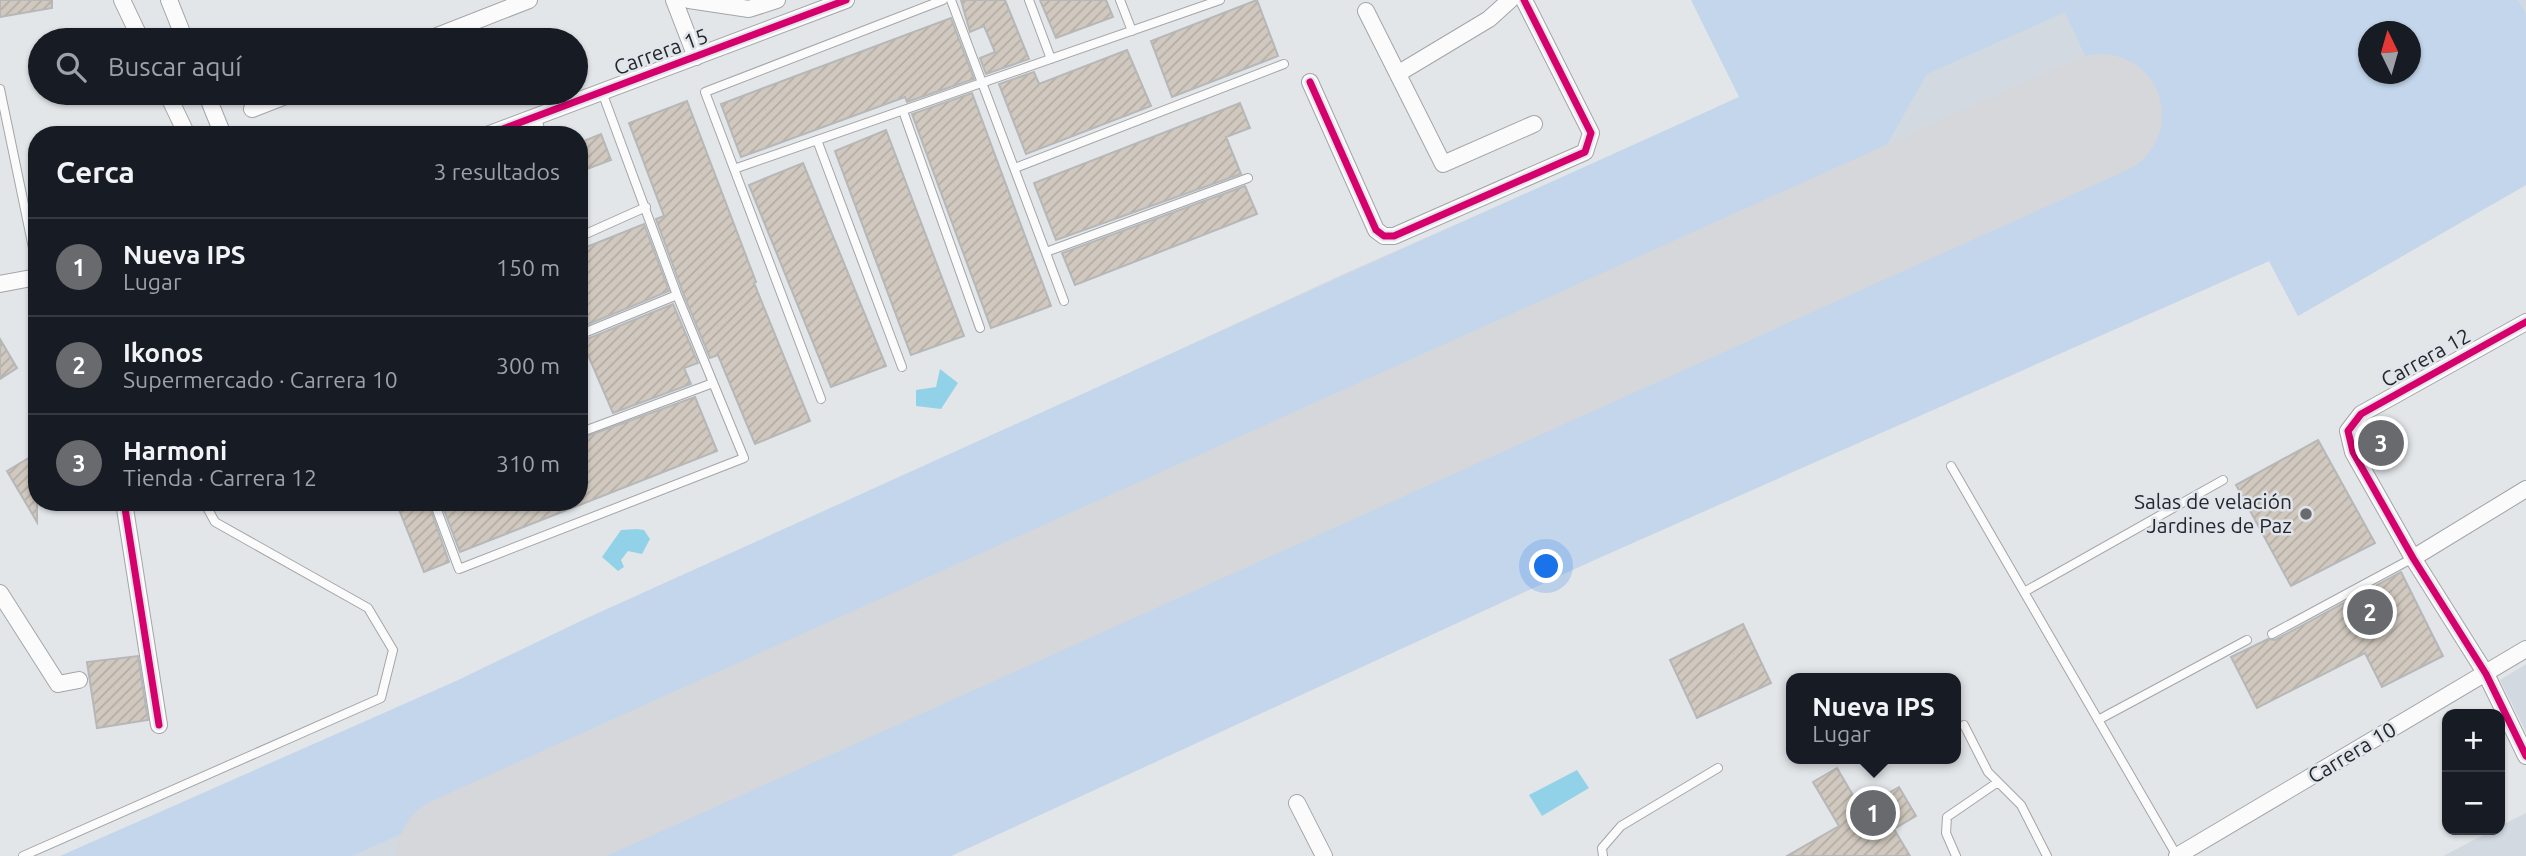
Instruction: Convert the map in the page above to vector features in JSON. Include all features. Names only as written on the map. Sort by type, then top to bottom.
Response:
[{"type":"street","points":[[122,0],[135,28]]},
{"type":"street","points":[[169,0],[180,28]]},
{"type":"street","points":[[458,28],[529,0]]},
{"type":"street","points":[[674,0],[696,57]]},
{"type":"street","points":[[689,0],[749,9],[777,0]]},
{"type":"street","name":"Carrera 15","points":[[588,97],[846,0]]},
{"type":"street","points":[[1399,73],[1489,19],[1510,0]]},
{"type":"street","points":[[1310,82],[1376,230],[1384,236],[1394,236],[1585,152],[1591,134],[1524,0]]},
{"type":"street","points":[[1366,11],[1443,164],[1534,124]]},
{"type":"street","points":[[173,105],[183,126]]},
{"type":"street","points":[[211,105],[219,126]]},
{"type":"street","points":[[252,109],[262,105]]},
{"type":"street","name":"Carrera 15","points":[[510,126],[566,105]]},
{"type":"street","points":[[0,284],[28,279]]},
{"type":"street","name":"Carrera 12","points":[[2413,558],[2353,452],[2348,431],[2361,414],[2526,322]]},
{"type":"street","points":[[2526,489],[2413,558],[2486,674],[2526,756]]},
{"type":"street","points":[[125,511],[159,725]]},
{"type":"street","points":[[0,593],[58,684],[79,680]]},
{"type":"street","name":"Carrera 10","points":[[2177,856],[2526,649]]},
{"type":"street","points":[[1297,803],[1324,856]]},
{"type":"lane","points":[[821,399],[705,92],[943,0]]},
{"type":"lane","points":[[951,0],[1064,301]]},
{"type":"lane","points":[[1029,0],[1051,59]]},
{"type":"lane","points":[[1120,0],[1132,31]]},
{"type":"lane","points":[[734,169],[1218,0]]},
{"type":"lane","points":[[1015,168],[1284,64]]},
{"type":"lane","points":[[0,89],[28,224]]},
{"type":"lane","points":[[437,511],[459,569],[744,458],[677,295],[602,92]]},
{"type":"lane","points":[[902,111],[980,328]]},
{"type":"lane","points":[[536,116],[539,126]]},
{"type":"lane","points":[[817,140],[902,368]]},
{"type":"lane","points":[[1046,253],[1248,178]]},
{"type":"lane","points":[[588,232],[646,207]]},
{"type":"lane","points":[[588,331],[677,295]]},
{"type":"lane","points":[[588,430],[713,383]]},
{"type":"lane","points":[[1951,466],[2177,856]]},
{"type":"lane","points":[[2024,592],[2223,480]]},
{"type":"lane","points":[[23,856],[381,698],[393,650],[368,608],[215,522],[209,511]]},
{"type":"lane","points":[[2272,634],[2413,558]]},
{"type":"lane","points":[[2098,720],[2247,639]]},
{"type":"lane","points":[[1964,725],[1988,772],[2021,806],[2047,856]]},
{"type":"lane","points":[[1603,856],[1602,848],[1621,826],[1718,768]]},
{"type":"lane","points":[[1956,856],[1946,833],[1947,817],[1998,782]]},
{"type":"shaded area","points":[[1691,0],[2518,0],[2526,14],[2526,185],[2298,316],[2269,261],[1592,561],[951,856],[598,856],[2131,156],[2065,12],[1927,74],[1873,169],[352,856],[60,856],[456,681],[587,618],[1739,97]]},
{"type":"shaded area","points":[[1942,0],[2526,0],[2526,185],[2298,316],[2269,261],[1592,561],[951,856],[63,856],[457,682],[1348,272],[1674,128]]},
{"type":"shaded area","points":[[2526,664],[2526,732],[2500,680]]},
{"type":"shaded area","points":[[2526,813],[2526,856],[2443,856],[2483,835],[2505,835],[2505,824]]},
{"type":"water","points":[[940,369],[958,383],[941,409],[916,406],[916,390],[936,387]]},
{"type":"water","points":[[621,530],[644,530],[650,539],[642,554],[628,551],[621,560],[624,567],[618,571],[602,557]]},
{"type":"water","points":[[1577,770],[1589,788],[1542,816],[1529,795]]},
{"type":"building","points":[[0,0],[52,0],[52,8],[0,17]]},
{"type":"building","points":[[961,0],[1005,0],[1029,59],[986,74],[980,58],[995,52],[984,26],[970,32]]},
{"type":"building","points":[[1040,0],[1106,0],[1113,17],[1056,38]]},
{"type":"building","points":[[1257,0],[1278,56],[1172,97],[1151,41]]},
{"type":"building","points":[[951,18],[974,79],[907,102],[905,97],[741,157],[721,104]]},
{"type":"building","points":[[1127,50],[1151,106],[1026,154],[999,84],[1034,72],[1039,84]]},
{"type":"building","points":[[972,93],[1051,306],[991,328],[912,114]]},
{"type":"building","points":[[687,101],[756,282],[754,283],[810,421],[755,444],[718,355],[710,358],[683,293],[656,219],[664,216],[629,123]]},
{"type":"building","points":[[1240,103],[1250,128],[1226,137],[1241,174],[1056,240],[1034,183]]},
{"type":"building","points":[[886,130],[964,336],[911,355],[835,151]]},
{"type":"building","points":[[601,134],[611,160],[588,169],[588,139]]},
{"type":"building","points":[[803,163],[886,366],[831,387],[749,185]]},
{"type":"building","points":[[1245,186],[1257,214],[1075,285],[1062,253]]},
{"type":"building","points":[[644,224],[669,291],[588,324],[588,246]]},
{"type":"building","points":[[673,304],[698,363],[684,368],[691,384],[613,413],[588,355],[588,339]]},
{"type":"building","points":[[0,339],[17,368],[0,379]]},
{"type":"building","points":[[695,397],[717,451],[588,502],[588,436]]},
{"type":"building","name":"Salas de velación Jardines de Paz","points":[[2318,440],[2375,543],[2291,586],[2236,485]]},
{"type":"building","points":[[28,458],[28,507],[7,471]]},
{"type":"building","points":[[31,511],[37,511],[37,522]]},
{"type":"building","points":[[400,511],[431,511],[449,562],[424,572]]},
{"type":"building","points":[[444,511],[564,511],[460,552]]},
{"type":"building","points":[[2401,572],[2443,656],[2382,687],[2365,653],[2257,708],[2231,657],[2268,639],[2275,640]]},
{"type":"building","points":[[1743,624],[1771,683],[1697,718],[1670,660]]},
{"type":"building","points":[[138,656],[148,720],[97,728],[87,662]]},
{"type":"building","points":[[1837,768],[1861,809],[1899,787],[1916,816],[1894,829],[1910,856],[1787,856],[1839,826],[1813,782]]},
{"type":"runway","points":[[458,856],[2101,115]]},
{"type":"cycle path","points":[[588,97],[846,0]]},
{"type":"cycle path","points":[[1310,82],[1376,230],[1384,236],[1394,236],[1585,152],[1591,133],[1524,0]]},
{"type":"cycle path","points":[[511,126],[567,105]]},
{"type":"cycle path","points":[[2526,322],[2361,414],[2348,431],[2353,452],[2413,558],[2486,674],[2526,756]]},
{"type":"cycle path","points":[[125,511],[159,725]]},
{"type":"place","name":"Harmoni","points":[[2381,443]]},
{"type":"place","name":"Salas de velación Jardines de Paz","points":[[2306,514]]},
{"type":"place","name":"Ikonos","points":[[2370,612]]},
{"type":"place","name":"Nueva IPS","points":[[1873,813]]}]
